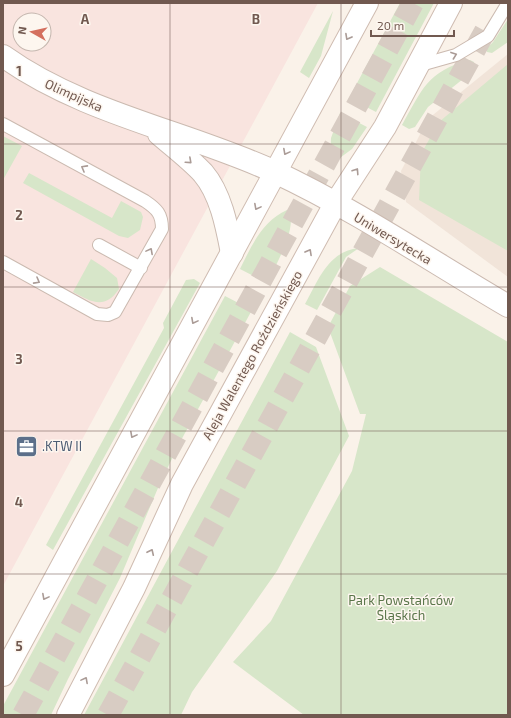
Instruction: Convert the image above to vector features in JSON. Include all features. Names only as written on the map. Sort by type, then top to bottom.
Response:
[{"type":"main road","points":[[3,676],[367,3]]},
{"type":"main road","name":"Aleja Walentego Roździeńskiego","points":[[68,715],[134,588],[182,484],[335,204],[385,127],[451,3]]},
{"type":"main road","name":"Olimpijska","points":[[3,56],[22,70],[69,94],[275,172]]},
{"type":"main road","name":"Olimpijska","points":[[150,125],[207,178],[222,213],[232,253]]},
{"type":"main road","name":"Uniwersytecka","points":[[275,172],[335,204],[508,306]]},
{"type":"lane","points":[[417,66],[456,55],[488,36],[508,3]]},
{"type":"lane","points":[[3,124],[145,201],[158,210],[162,219],[162,229],[141,268],[115,312],[108,315],[98,314],[3,262]]},
{"type":"lane","points":[[99,246],[141,268]]},
{"type":"shaded area","points":[[3,3],[318,3],[3,586]]},
{"type":"shaded area","points":[[508,54],[508,277],[406,202],[401,171],[428,119]]},
{"type":"green space","points":[[400,3],[434,3],[376,112],[349,98]]},
{"type":"green space","points":[[333,11],[321,56],[309,78],[300,72]]},
{"type":"green space","points":[[508,19],[508,42],[492,53],[487,52],[486,49],[493,42]]},
{"type":"green space","points":[[470,60],[474,62],[475,67],[468,75],[428,107],[415,127],[409,129],[402,125],[421,92],[435,76],[444,70]]},
{"type":"green space","points":[[508,64],[508,251],[419,200],[421,154],[439,122]]},
{"type":"green space","points":[[340,113],[367,127],[352,149],[333,163],[330,163],[331,138]]},
{"type":"green space","points":[[3,136],[22,146],[3,180]]},
{"type":"green space","points":[[29,173],[112,218],[121,201],[141,212],[143,217],[140,230],[128,238],[119,236],[23,183]]},
{"type":"green space","points":[[287,210],[290,216],[291,225],[280,258],[267,283],[240,269],[258,235],[271,221]]},
{"type":"green space","points":[[359,248],[346,257],[317,310],[305,304],[325,268],[339,255],[348,250]]},
{"type":"green space","points":[[91,259],[117,278],[119,289],[114,296],[103,302],[86,299],[73,292]]},
{"type":"green space","name":"Park Powstańców Śląskich","points":[[380,267],[508,342],[508,715],[304,715],[233,662],[271,621],[352,471],[366,414],[360,414],[328,327],[350,286]]},
{"type":"green space","points":[[194,279],[200,283],[53,550],[46,545],[164,328],[163,323],[186,280]]},
{"type":"green space","points":[[225,296],[252,310],[179,444],[158,488],[120,578],[51,715],[3,715],[3,706]]},
{"type":"green space","points":[[290,332],[316,347],[349,436],[277,571],[192,692],[181,715],[84,715]]},
{"type":"tunnel","points":[[23,715],[413,3]]},
{"type":"tunnel","points":[[108,715],[489,24]]},
{"type":"place","name":".KTW II","points":[[26,446]]}]
